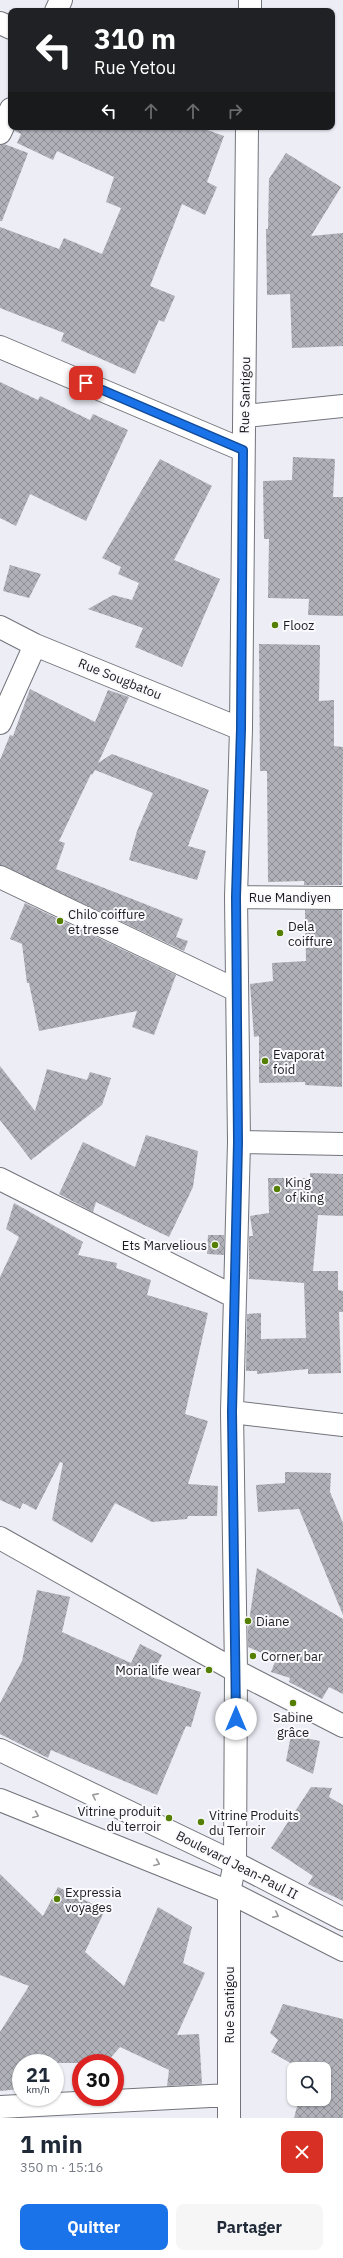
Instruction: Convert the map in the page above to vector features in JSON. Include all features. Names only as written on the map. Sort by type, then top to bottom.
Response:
[{"type":"street","points":[[0,133],[8,116]]},
{"type":"street","name":"Rue Santigou","points":[[229,2118],[229,1892],[235,1863],[236,1671],[232,1412],[233,1296],[238,1142],[236,897],[241,729],[243,450],[246,416],[247,130]]},
{"type":"street","points":[[0,347],[243,450]]},
{"type":"street","points":[[246,416],[343,406]]},
{"type":"street","name":"Rue Sougbatou","points":[[0,627],[35,645],[241,729]]},
{"type":"street","points":[[0,723],[35,645]]},
{"type":"street","points":[[0,877],[236,990]]},
{"type":"street","name":"Rue Mandiyen","points":[[236,897],[343,898]]},
{"type":"street","points":[[238,1142],[343,1144]]},
{"type":"street","points":[[0,1179],[233,1296]]},
{"type":"street","points":[[232,1412],[343,1425]]},
{"type":"street","points":[[0,1538],[236,1671],[343,1726]]},
{"type":"street","name":"Boulevard Jean-Paul II","points":[[0,1750],[235,1863],[343,1919]]},
{"type":"street","name":"Boulevard Jean-Paul II","points":[[2,1806],[229,1892],[343,1950]]},
{"type":"street","points":[[0,2107],[229,2095]]},
{"type":"building","points":[[207,130],[224,136],[207,182],[217,187],[205,215],[182,204],[150,286],[175,296],[164,322],[159,320],[135,374],[61,341],[64,333],[0,308],[0,227],[59,249],[64,238],[102,254],[121,208],[106,202],[114,177],[57,151],[53,160],[17,143],[21,134],[15,131]]},
{"type":"building","points":[[4,144],[28,153],[2,221],[0,221],[0,145]]},
{"type":"building","points":[[286,153],[341,187],[311,236],[343,233],[343,346],[292,348],[290,294],[267,295],[266,229],[268,229],[269,179]]},
{"type":"building","points":[[0,382],[38,400],[40,396],[90,420],[93,414],[128,430],[86,521],[30,494],[16,526],[0,518]]},
{"type":"building","points":[[293,457],[335,459],[333,497],[343,497],[343,616],[308,615],[309,599],[268,598],[269,539],[264,539],[263,481],[292,480]]},
{"type":"building","points":[[160,459],[212,486],[174,560],[220,579],[182,667],[135,647],[143,628],[88,609],[113,595],[132,600],[139,583],[118,574],[121,567],[102,558]]},
{"type":"building","points":[[10,565],[41,574],[29,598],[3,591]]},
{"type":"building","points":[[259,644],[320,645],[319,701],[334,700],[334,746],[343,747],[342,885],[304,885],[304,881],[268,882],[267,771],[260,771]]},
{"type":"building","points":[[30,689],[95,722],[108,690],[129,697],[98,763],[112,754],[209,790],[188,846],[206,851],[197,880],[129,860],[137,831],[153,793],[95,770],[92,775],[91,774],[59,841],[65,843],[56,869],[183,919],[176,937],[188,941],[184,951],[0,865],[0,760],[10,735],[13,736]]},
{"type":"building","points":[[25,903],[176,975],[154,1035],[132,1027],[137,1011],[39,1031],[29,983],[27,983],[22,944],[10,939]]},
{"type":"building","points":[[305,910],[342,910],[342,1087],[305,1085],[305,1082],[259,1083],[259,1036],[254,1037],[250,984],[273,981],[272,963],[306,961]]},
{"type":"building","points":[[0,1066],[35,1111],[47,1069],[87,1080],[90,1072],[111,1078],[102,1105],[31,1160],[0,1120]]},
{"type":"building","points":[[146,1135],[198,1151],[193,1187],[169,1237],[96,1202],[93,1212],[59,1194],[83,1142],[135,1167]]},
{"type":"building","points":[[310,1173],[343,1174],[343,1216],[318,1215],[313,1271],[338,1271],[338,1290],[343,1291],[343,1312],[339,1312],[341,1373],[308,1374],[308,1369],[257,1374],[257,1371],[246,1371],[247,1314],[261,1313],[261,1339],[306,1338],[304,1283],[249,1279],[249,1236],[253,1236],[250,1216],[269,1213],[268,1178],[310,1178]]},
{"type":"building","points":[[14,1203],[83,1242],[78,1255],[117,1263],[116,1268],[151,1280],[147,1295],[208,1313],[185,1414],[208,1421],[188,1484],[218,1486],[217,1516],[188,1516],[187,1519],[152,1522],[115,1503],[92,1543],[52,1520],[63,1463],[60,1462],[36,1510],[23,1503],[20,1509],[0,1500],[0,1277],[19,1237],[6,1229]]},
{"type":"building","points":[[208,1235],[224,1235],[224,1255],[207,1254]]},
{"type":"building","points":[[285,1472],[331,1473],[330,1492],[343,1523],[343,1615],[299,1509],[258,1512],[256,1485],[285,1483]]},
{"type":"building","points":[[257,1568],[343,1619],[343,1694],[329,1687],[322,1699],[289,1682],[290,1678],[271,1672],[276,1659],[248,1647],[248,1628]]},
{"type":"building","points":[[37,1590],[70,1597],[62,1632],[131,1663],[140,1644],[162,1655],[151,1677],[201,1692],[191,1727],[186,1726],[157,1795],[51,1750],[48,1758],[0,1734],[0,1703],[22,1661]]},
{"type":"building","points":[[291,1735],[320,1741],[313,1774],[286,1761]]},
{"type":"building","points":[[311,1787],[332,1788],[329,1797],[343,1805],[343,1901],[308,1884],[313,1876],[271,1848]]},
{"type":"building","points":[[0,1874],[43,1916],[58,1887],[105,1910],[85,1952],[124,1986],[158,1907],[192,1927],[183,1963],[205,1973],[177,2035],[199,2034],[202,2084],[167,2086],[169,2070],[120,2047],[114,2054],[72,2054],[72,2063],[64,2063],[64,2054],[12,2054],[12,2090],[0,2091],[0,2032],[29,1986],[0,1975]]},
{"type":"building","points":[[283,2004],[343,2019],[343,2118],[294,2118],[297,2106],[331,2106],[331,2062],[289,2062],[271,2052],[278,2040],[270,2033]]},
{"type":"place","name":"Flooz","points":[[275,625]]},
{"type":"place","name":"Chilo coiffure et tresse","points":[[60,921]]},
{"type":"place","name":"Dela coiffure","points":[[280,933]]},
{"type":"place","name":"Evaporat foid","points":[[265,1061]]},
{"type":"place","name":"King of king","points":[[277,1189]]},
{"type":"place","name":"Ets Marvelious","points":[[215,1245]]},
{"type":"place","name":"Diane","points":[[248,1621]]},
{"type":"place","name":"Corner bar","points":[[253,1656]]},
{"type":"place","name":"Moria life wear","points":[[209,1670]]},
{"type":"place","name":"Sabine grâce","points":[[293,1703]]},
{"type":"place","name":"Vitrine produit du terroir","points":[[169,1818]]},
{"type":"place","name":"Vitrine Produits du Terroir","points":[[201,1822]]},
{"type":"place","name":"Expressia voyages","points":[[57,1899]]},
{"type":"route","points":[[86,383],[243,450],[241,729],[236,897],[238,1142],[233,1296],[232,1412],[236,1719]]}]
